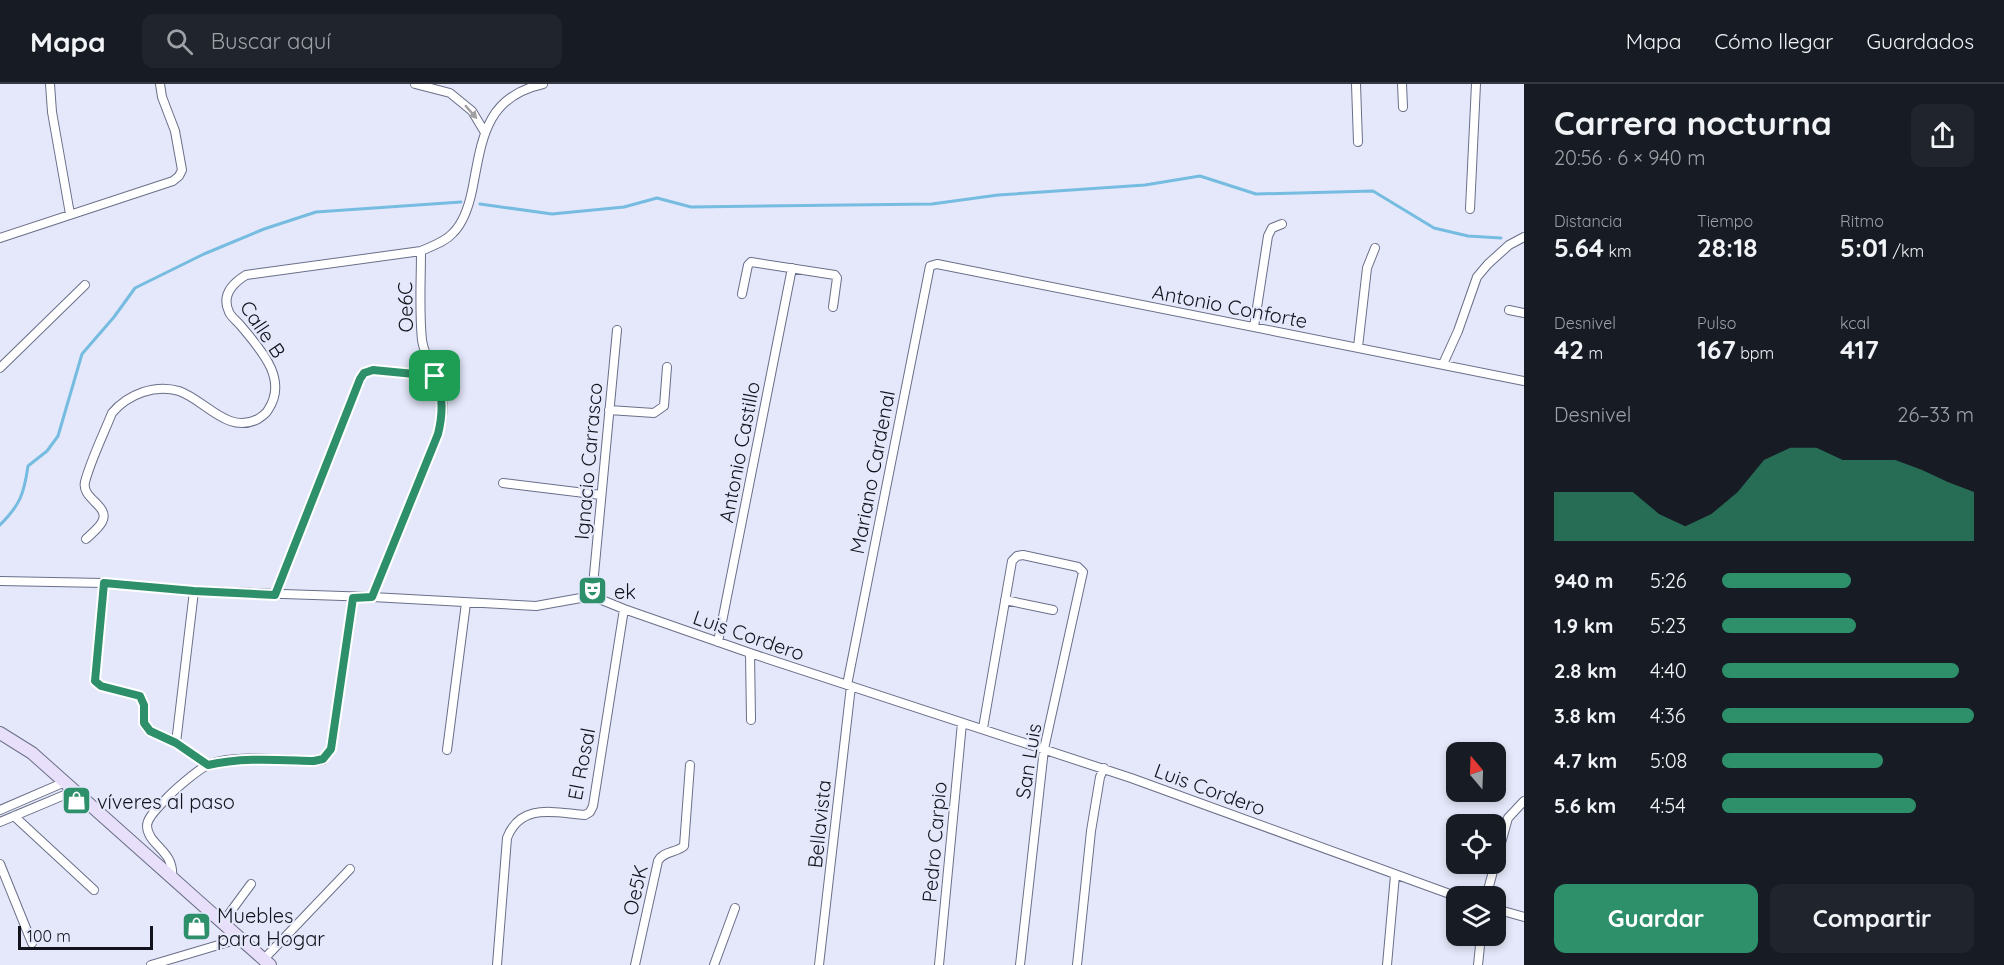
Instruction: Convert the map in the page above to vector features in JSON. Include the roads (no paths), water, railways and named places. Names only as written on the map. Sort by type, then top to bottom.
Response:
[{"type":"main road","points":[[0,733],[32,753],[267,962]]},
{"type":"street","points":[[50,84],[52,112],[70,214]]},
{"type":"street","points":[[0,238],[173,181],[179,176],[182,170],[175,131],[162,97],[160,84]]},
{"type":"street","points":[[415,84],[450,93],[472,111],[484,130]]},
{"type":"street","name":"Calle B","points":[[86,538],[104,517],[99,506],[88,497],[85,484],[112,413],[119,405],[145,391],[157,389],[180,392],[230,421],[241,423],[254,420],[266,413],[272,404],[275,383],[266,357],[229,312],[226,300],[229,289],[236,280],[246,275],[421,251],[447,238],[461,222],[470,202],[484,130],[497,110],[513,95],[543,84]]},
{"type":"street","points":[[1356,84],[1358,142]]},
{"type":"street","points":[[1402,84],[1403,107]]},
{"type":"street","points":[[1470,209],[1476,84]]},
{"type":"street","points":[[1254,327],[1268,236],[1272,228],[1282,224]]},
{"type":"street","points":[[1443,364],[1458,331],[1477,278],[1488,264],[1509,245],[1524,237]]},
{"type":"street","points":[[1358,347],[1367,268],[1376,248]]},
{"type":"street","name":"Oe6C","points":[[372,597],[438,434],[442,418],[442,399],[422,341],[421,251]]},
{"type":"street","points":[[742,294],[747,266],[751,262],[835,275],[837,278],[833,307]]},
{"type":"street","name":"Antonio Conforte","points":[[930,266],[937,264],[1524,381]]},
{"type":"street","name":"Mariano Cardenal","points":[[849,686],[930,266]]},
{"type":"street","name":"Antonio Castillo","points":[[718,642],[792,268]]},
{"type":"street","points":[[0,368],[86,285]]},
{"type":"street","points":[[1509,310],[1524,313]]},
{"type":"street","name":"Ignacio Carrasco","points":[[592,596],[617,330]]},
{"type":"street","points":[[609,410],[654,413],[664,406],[667,367]]},
{"type":"street","points":[[275,595],[364,373],[373,370],[435,376]]},
{"type":"street","points":[[503,483],[601,495]]},
{"type":"street","name":"San Luis","points":[[1005,600],[1012,561],[1017,556],[1023,555],[1078,567],[1083,572],[1044,749],[1020,965]]},
{"type":"street","points":[[0,580],[104,583],[194,591],[372,597],[536,606],[592,596]]},
{"type":"street","points":[[104,583],[95,681],[101,686],[140,696],[144,705],[144,723],[150,731],[176,743],[208,765]]},
{"type":"street","points":[[176,743],[194,591]]},
{"type":"street","name":"Luis Cordero","points":[[592,596],[750,653],[1104,768],[1446,893]]},
{"type":"street","points":[[172,878],[171,861],[149,834],[147,827],[148,821],[167,798],[208,765],[248,759],[314,761],[323,759],[331,749],[353,598]]},
{"type":"street","points":[[983,728],[1005,600],[1053,610]]},
{"type":"street","points":[[447,750],[466,603]]},
{"type":"street","name":"El Rosal","points":[[497,965],[507,838],[512,827],[519,819],[530,814],[542,812],[585,815],[593,806],[624,609]]},
{"type":"street","points":[[750,653],[751,720]]},
{"type":"street","name":"Bellavista","points":[[819,965],[849,686]]},
{"type":"street","name":"Pedro Carpio","points":[[939,965],[962,723]]},
{"type":"street","name":"Oe5K","points":[[635,965],[658,861],[660,857],[680,850],[684,846],[690,765]]},
{"type":"street","points":[[1077,965],[1091,831],[1104,768]]},
{"type":"street","points":[[0,810],[70,787]]},
{"type":"street","points":[[0,822],[70,787]]},
{"type":"street","points":[[1506,825],[1508,818],[1524,801]]},
{"type":"street","points":[[14,816],[94,890]]},
{"type":"street","points":[[0,864],[32,943]]},
{"type":"street","points":[[267,962],[350,869]]},
{"type":"street","points":[[1387,965],[1395,876]]},
{"type":"street","points":[[223,922],[251,884]]},
{"type":"street","points":[[714,965],[735,908]]},
{"type":"street","points":[[1506,912],[1524,917]]},
{"type":"street","points":[[151,965],[242,938]]},
{"type":"street","points":[[1478,965],[1480,946]]},
{"type":"waterway","points":[[480,204],[552,214],[624,207],[657,198],[691,207],[932,204],[998,195],[1145,185],[1200,176],[1256,194],[1373,191],[1434,228],[1468,236],[1501,238]]},
{"type":"waterway","points":[[0,525],[20,498],[28,466],[47,451],[58,436],[82,354],[135,288],[204,254],[264,229],[316,212],[461,202]]},
{"type":"place","name":"ek","points":[[593,591]]},
{"type":"place","name":"víveres al paso","points":[[76,801]]},
{"type":"place","name":"Muebles para Hogar","points":[[196,926]]}]
